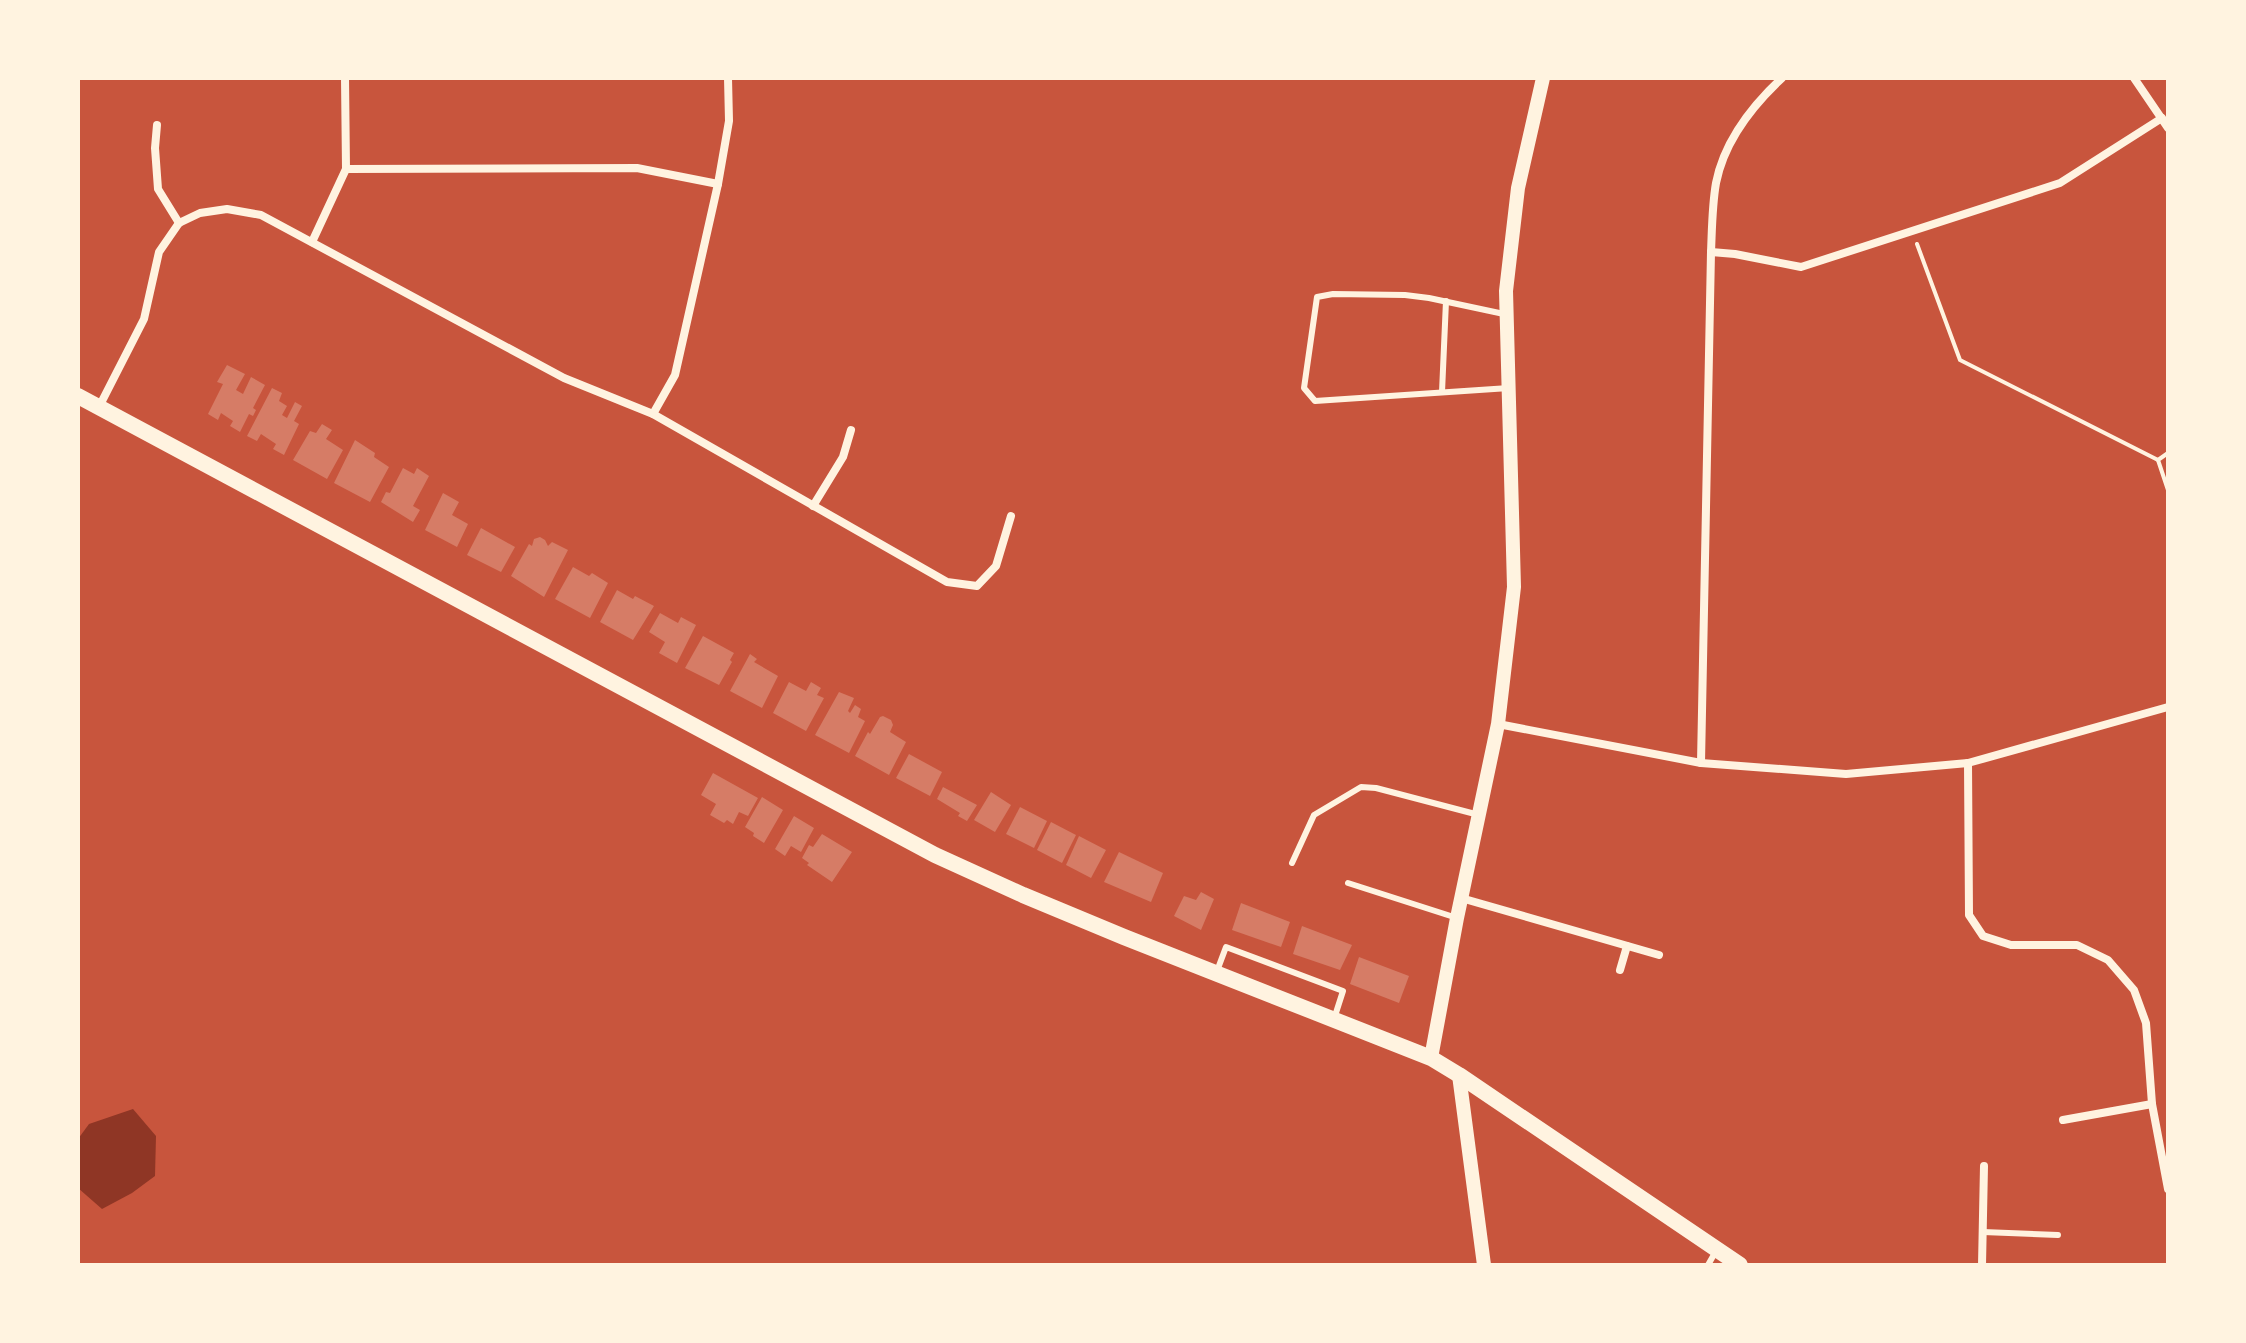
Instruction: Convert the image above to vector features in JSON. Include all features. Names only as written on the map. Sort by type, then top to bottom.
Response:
[{"type":"main road","points":[[78,396],[935,855],[1023,895],[1216,974],[1431,1058],[1740,1265]]},
{"type":"street","points":[[312,242],[346,169],[345,78]]},
{"type":"street","points":[[653,414],[675,375],[718,184],[729,121],[728,78]]},
{"type":"street","points":[[1431,1058],[1498,724],[1514,587],[1506,291],[1518,188],[1543,78]]},
{"type":"street","points":[[1701,763],[1711,252],[1716,182],[1727,152],[1746,117],[1782,78]]},
{"type":"street","points":[[2134,78],[2168,128]]},
{"type":"street","points":[[1711,252],[1801,267],[2060,183],[2162,118]]},
{"type":"street","points":[[157,125],[158,189],[179,223]]},
{"type":"street","points":[[346,169],[637,168],[718,184]]},
{"type":"street","points":[[99,407],[144,319],[159,252],[179,223],[200,213],[227,209],[261,215],[564,378],[653,414],[947,582],[977,586],[996,566],[1011,516]]},
{"type":"street","points":[[813,506],[843,457],[851,430]]},
{"type":"street","points":[[1498,724],[1701,763],[1846,774],[1968,763],[2168,707]]},
{"type":"street","points":[[1968,763],[1969,915],[1983,936],[2011,945],[2077,945],[2108,960],[2134,990],[2146,1023],[2152,1104],[2168,1189]]},
{"type":"street","points":[[1461,898],[1659,955]]},
{"type":"street","points":[[1620,970],[1627,946]]},
{"type":"street","points":[[1459,1075],[1484,1265]]},
{"type":"street","points":[[2063,1120],[2152,1104]]},
{"type":"street","points":[[1982,1265],[1984,1166]]},
{"type":"lane","points":[[1507,314],[1405,295],[1333,294],[1317,297],[1304,388],[1315,401],[1509,388]]},
{"type":"lane","points":[[1442,392],[1446,301]]},
{"type":"lane","points":[[1292,863],[1314,815],[1361,787],[1376,788],[1479,815]]},
{"type":"lane","points":[[1348,883],[1457,918]]},
{"type":"lane","points":[[1216,974],[1226,947],[1343,991],[1334,1019]]},
{"type":"lane","points":[[1983,1232],[2058,1235]]},
{"type":"lane","points":[[1708,1265],[1717,1249]]},
{"type":"path","points":[[1913,231],[1960,360],[2158,460],[2168,490]]},
{"type":"path","points":[[2158,460],[2168,453]]},
{"type":"shaded area","points":[[133,1109],[156,1136],[155,1176],[102,1209],[78,1188],[78,1139],[89,1124]]},
{"type":"building","points":[[227,365],[245,374],[236,390],[243,394],[251,377],[265,385],[253,408],[256,410],[253,416],[249,414],[240,432],[230,426],[233,421],[221,413],[218,420],[208,414],[223,384],[217,382]]},
{"type":"building","points":[[272,388],[282,393],[279,401],[287,406],[282,415],[287,418],[295,402],[302,406],[294,421],[299,424],[284,455],[273,449],[276,444],[261,434],[257,441],[247,436]]},
{"type":"building","points":[[322,424],[332,430],[326,439],[343,450],[327,479],[293,460],[310,431],[316,433]]},
{"type":"building","points":[[355,440],[389,467],[370,502],[334,483]]},
{"type":"building","points":[[403,468],[414,474],[417,468],[429,476],[413,506],[420,510],[413,522],[381,502],[386,492],[390,493]]},
{"type":"building","points":[[443,493],[459,502],[452,515],[468,524],[457,547],[425,530]]},
{"type":"building","points":[[481,528],[515,547],[501,572],[467,555]]},
{"type":"building","points":[[540,537],[548,546],[552,542],[568,550],[544,597],[511,576],[529,544],[532,546],[534,539]]},
{"type":"building","points":[[573,567],[589,576],[592,573],[608,583],[590,618],[555,599]]},
{"type":"building","points":[[617,590],[654,606],[633,640],[600,622]]},
{"type":"building","points":[[660,613],[678,623],[681,617],[696,625],[677,663],[659,653],[665,642],[649,632]]},
{"type":"building","points":[[703,636],[734,653],[719,685],[685,668]]},
{"type":"building","points":[[750,654],[757,659],[754,662],[778,676],[762,708],[730,691]]},
{"type":"building","points":[[789,682],[806,691],[811,682],[821,688],[817,695],[824,698],[806,731],[773,713]]},
{"type":"building","points":[[839,692],[854,698],[848,711],[850,713],[855,705],[861,709],[858,717],[865,721],[849,753],[815,735]]},
{"type":"building","points":[[883,716],[891,720],[893,725],[890,732],[906,742],[889,775],[855,756],[868,732],[870,734]]},
{"type":"building","points":[[909,754],[942,772],[930,796],[896,778]]},
{"type":"building","points":[[713,773],[758,798],[748,816],[739,812],[733,824],[710,815],[716,804],[701,795]]},
{"type":"building","points":[[943,787],[977,805],[967,821],[937,799]]},
{"type":"building","points":[[991,792],[1011,805],[995,832],[974,820]]},
{"type":"building","points":[[762,797],[783,810],[764,843],[745,827]]},
{"type":"building","points":[[1020,807],[1047,821],[1034,848],[1006,834]]},
{"type":"building","points":[[794,816],[814,828],[801,852],[791,846],[785,856],[775,849]]},
{"type":"building","points":[[1051,822],[1076,835],[1062,863],[1037,850]]},
{"type":"building","points":[[822,834],[852,852],[832,882],[802,858],[809,845],[813,847]]},
{"type":"building","points":[[1079,836],[1106,850],[1091,878],[1066,865]]},
{"type":"building","points":[[1119,852],[1163,873],[1151,902],[1104,882]]},
{"type":"building","points":[[1201,892],[1214,899],[1201,930],[1174,916],[1184,896],[1196,900]]},
{"type":"building","points":[[1241,903],[1290,922],[1281,947],[1232,930]]},
{"type":"building","points":[[1302,926],[1352,945],[1340,970],[1293,954]]},
{"type":"building","points":[[1359,957],[1409,976],[1399,1003],[1350,984]]}]
